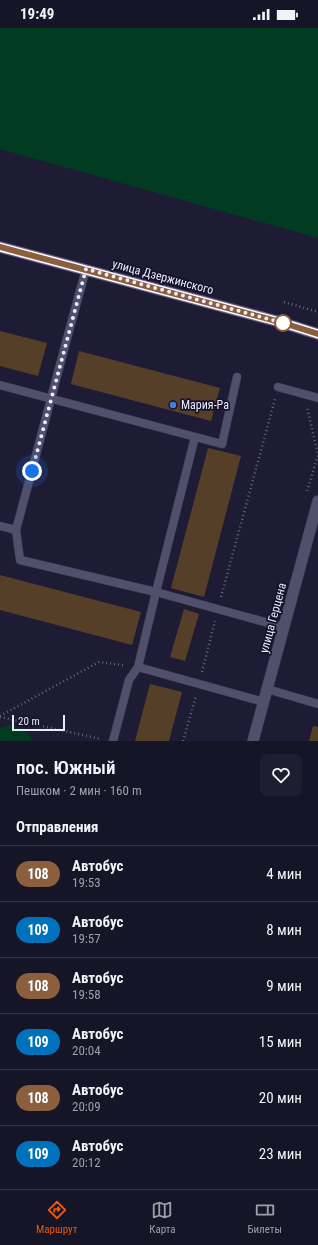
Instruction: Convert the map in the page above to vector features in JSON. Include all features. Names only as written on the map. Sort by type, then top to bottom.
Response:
[{"type":"main road","name":"улица Дзержинского","points":[[0,247],[280,322],[318,334]]},
{"type":"street","name":"улица Герцена","points":[[253,741],[318,501]]},
{"type":"lane","points":[[86,269],[16,530],[20,560],[156,592],[283,627]]},
{"type":"lane","points":[[0,385],[222,444],[237,377]]},
{"type":"lane","points":[[278,387],[318,398]]},
{"type":"lane","points":[[109,740],[128,680],[138,667],[195,437]]},
{"type":"lane","points":[[0,526],[16,530]]},
{"type":"lane","points":[[138,667],[264,702]]},
{"type":"lane","points":[[267,689],[318,704]]},
{"type":"path","points":[[284,302],[318,312]]},
{"type":"path","points":[[183,741],[278,387]]},
{"type":"path","points":[[304,394],[318,455],[305,498]]},
{"type":"path","points":[[0,716],[99,662],[138,667]]},
{"type":"path","points":[[0,716],[109,740]]},
{"type":"green space","points":[[0,28],[318,28],[318,238],[0,149]]},
{"type":"green space","points":[[10,725],[23,730],[32,740],[0,740],[0,728]]},
{"type":"building","points":[[0,331],[47,343],[38,376],[0,366]]},
{"type":"building","points":[[79,351],[220,388],[211,421],[71,384]]},
{"type":"building","points":[[208,448],[241,456],[204,597],[171,588]]},
{"type":"building","points":[[0,575],[141,612],[132,645],[0,610]]},
{"type":"building","points":[[184,609],[199,614],[185,661],[170,657]]},
{"type":"building","points":[[150,684],[182,692],[169,741],[135,741]]},
{"type":"building","points":[[313,726],[318,727],[318,741],[309,741]]},
{"type":"bus line","name":"108","points":[[0,247],[280,322],[318,334]]},
{"type":"place","name":"Мария-Ра","points":[[173,405]]},
{"type":"route","points":[[32,471],[86,269],[283,323]]}]
